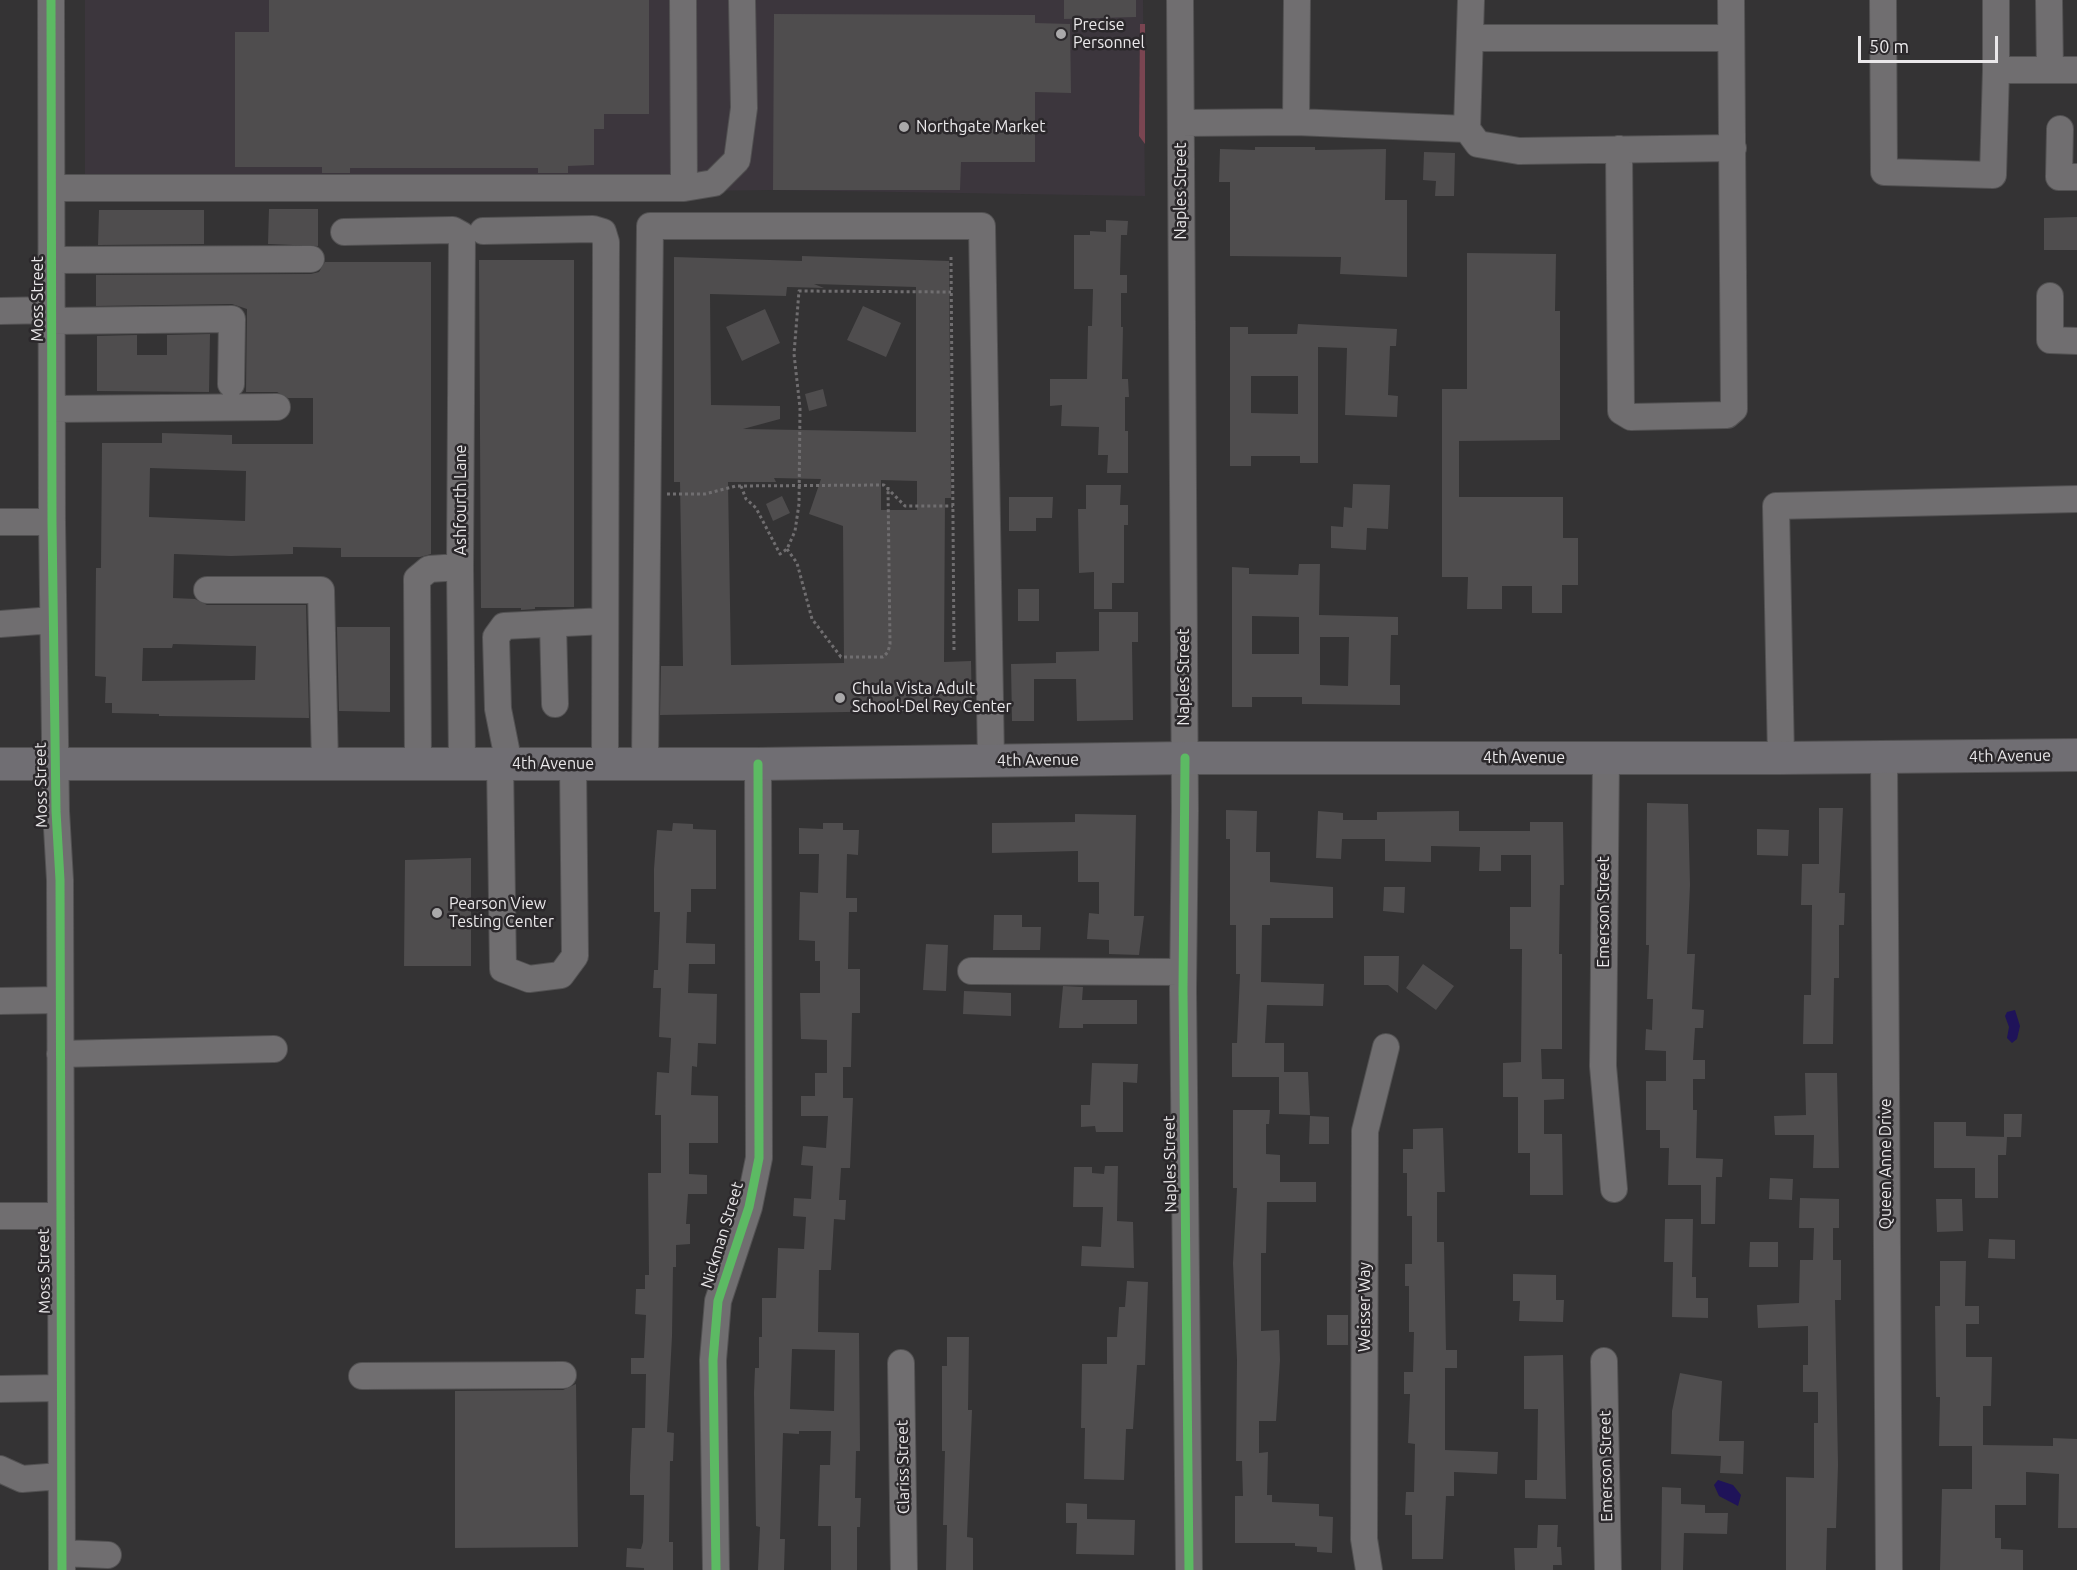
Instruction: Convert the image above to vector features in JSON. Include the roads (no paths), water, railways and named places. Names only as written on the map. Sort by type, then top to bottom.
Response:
[{"type":"main road","name":"4th Avenue","points":[[0,764],[758,764],[1185,758],[1884,758],[2077,755]]},
{"type":"street","name":"Moss Street","points":[[51,0],[52,522],[60,880],[59,1216],[62,1562]]},
{"type":"street","points":[[683,0],[684,188]]},
{"type":"street","points":[[53,188],[684,188],[714,183],[737,159],[744,108],[742,0]]},
{"type":"street","name":"Naples Street","points":[[1180,0],[1185,758],[1183,972],[1189,1570]]},
{"type":"street","points":[[1296,122],[1297,0]]},
{"type":"street","points":[[1471,0],[1472,38],[1467,129],[1478,144],[1520,151],[1733,148]]},
{"type":"street","points":[[1619,149],[1621,411],[1631,417],[1727,415],[1734,409],[1731,0]]},
{"type":"street","points":[[1883,0],[1884,172],[1993,175],[1996,0]]},
{"type":"street","points":[[2049,0],[2050,70]]},
{"type":"street","points":[[1472,38],[1731,38]]},
{"type":"street","points":[[1996,70],[2077,70]]},
{"type":"street","points":[[1181,123],[1296,122],[1467,129]]},
{"type":"street","points":[[2060,129],[2059,177],[2077,177]]},
{"type":"street","points":[[645,764],[650,226],[982,226],[991,760]]},
{"type":"street","points":[[344,232],[453,230],[472,233],[593,229],[603,232],[606,242],[605,764]]},
{"type":"street","name":"Ashfourth Lane","points":[[462,764],[460,567],[472,233]]},
{"type":"street","points":[[53,260],[311,259]]},
{"type":"street","points":[[2050,296],[2050,340],[2077,341]]},
{"type":"street","points":[[0,311],[53,315],[232,319],[231,384]]},
{"type":"street","points":[[52,409],[278,407]]},
{"type":"street","points":[[1781,758],[1776,506],[2077,499]]},
{"type":"street","points":[[0,522],[52,522]]},
{"type":"street","points":[[418,764],[417,579],[429,569],[460,567]]},
{"type":"street","points":[[207,590],[321,590],[325,764]]},
{"type":"street","points":[[0,624],[54,620]]},
{"type":"street","points":[[573,764],[575,956],[561,975],[530,980],[503,969],[504,764],[498,709],[496,637],[504,626],[605,621]]},
{"type":"street","points":[[553,624],[555,704]]},
{"type":"street","name":"Emerson Street","points":[[1606,758],[1603,1066],[1614,1189]]},
{"type":"street","name":"Queen Anne Drive","points":[[1884,758],[1889,1570]]},
{"type":"street","name":"Nickman Street","points":[[716,1570],[713,1360],[718,1300],[749,1207],[759,1158],[758,764]]},
{"type":"street","points":[[971,971],[1183,972]]},
{"type":"street","points":[[0,1001],[59,1000]]},
{"type":"street","name":"Weisser Way","points":[[1369,1570],[1364,1539],[1365,1131],[1386,1047]]},
{"type":"street","points":[[60,1054],[274,1049]]},
{"type":"street","points":[[0,1216],[59,1216]]},
{"type":"street","name":"Emerson Street","points":[[1604,1361],[1608,1570]]},
{"type":"street","name":"Clariss Street","points":[[901,1364],[904,1570]]},
{"type":"street","points":[[362,1376],[563,1375]]},
{"type":"street","points":[[0,1389],[60,1388]]},
{"type":"street","points":[[0,1469],[22,1479],[61,1476]]},
{"type":"street","points":[[62,1562],[108,1555]]},
{"type":"place","name":"Precise Personnel","points":[[1061,34]]},
{"type":"place","name":"Northgate Market","points":[[904,127]]},
{"type":"place","name":"Chula Vista Adult School-Del Rey Center","points":[[840,698]]},
{"type":"place","name":"Pearson View Testing Center","points":[[437,913]]}]
